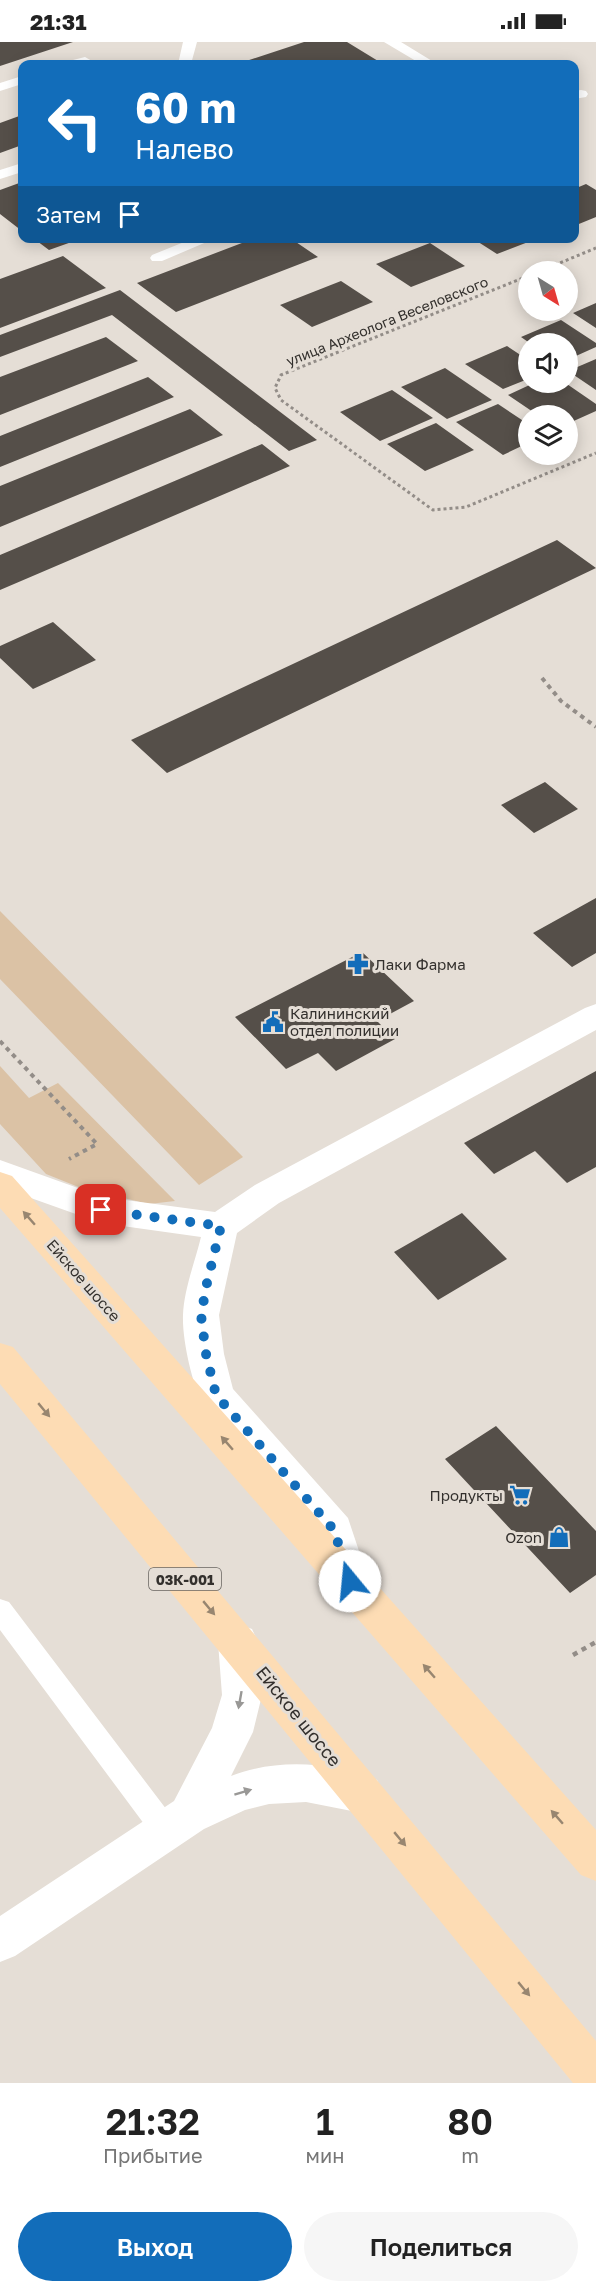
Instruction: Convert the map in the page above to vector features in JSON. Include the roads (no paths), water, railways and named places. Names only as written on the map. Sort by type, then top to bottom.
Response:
[{"type":"main road","name":"Ейское шоссе","points":[[0,1185],[596,1861]]},
{"type":"main road","name":"Ейское шоссе","points":[[0,1358],[596,2076]]},
{"type":"street","points":[[350,1581],[334,1530],[216,1395],[206,1354],[201,1315],[221,1226],[267,1194],[596,1016]]},
{"type":"street","points":[[0,1173],[101,1210],[221,1226]]},
{"type":"street","points":[[178,1823],[232,1732],[242,1695],[238,1642]]},
{"type":"street","points":[[0,1941],[178,1823],[240,1792],[269,1785],[306,1783],[362,1794]]},
{"type":"lane","points":[[186,60],[190,42]]},
{"type":"lane","points":[[391,42],[423,60]]},
{"type":"lane","points":[[0,87],[18,81]]},
{"type":"lane","points":[[0,175],[18,168]]},
{"type":"lane","points":[[157,258],[196,243]]},
{"type":"lane","points":[[0,1610],[178,1823]]},
{"type":"place","name":"Лаки Фарма","points":[[358,964]]},
{"type":"place","name":"Калининский отдел полиции","points":[[273,1022]]},
{"type":"place","name":"Продукты","points":[[520,1495]]},
{"type":"place","name":"Ozon","points":[[559,1537]]}]
